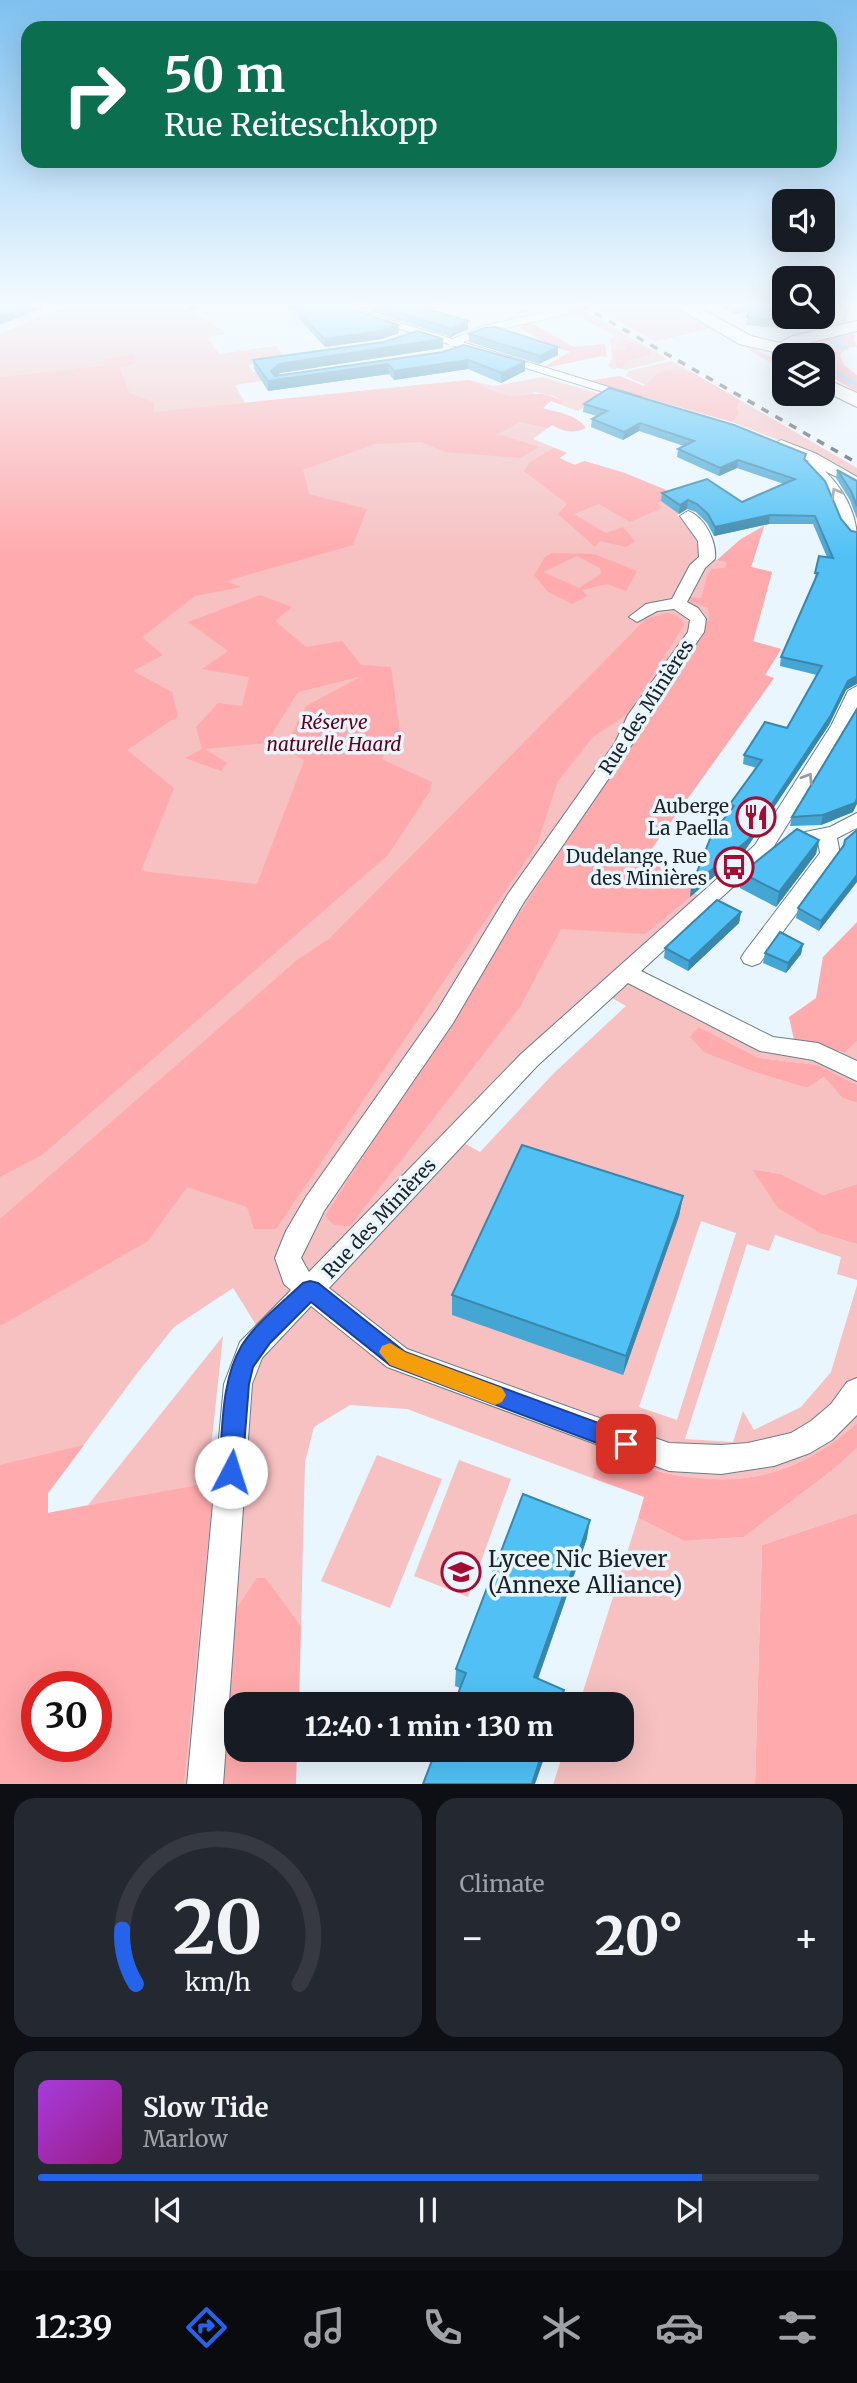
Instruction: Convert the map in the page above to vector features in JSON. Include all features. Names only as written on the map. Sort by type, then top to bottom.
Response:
[{"type":"main road","points":[[835,389],[857,401]]},
{"type":"street","points":[[601,388],[651,402]]},
{"type":"street","points":[[766,438],[812,457],[857,483]]},
{"type":"street","points":[[812,457],[809,462],[835,488],[849,526],[857,535]]},
{"type":"street","points":[[637,617],[646,608],[660,604],[678,604],[698,565],[707,559],[707,539],[688,516]]},
{"type":"street","name":"Rue des Minières","points":[[678,604],[692,610],[698,619],[696,632],[637,715],[624,743],[514,899],[445,1017],[315,1204],[295,1238],[288,1258],[294,1276],[310,1289],[529,1060],[750,862],[772,835],[840,726],[857,691]]},
{"type":"street","points":[[772,835],[825,835],[836,832],[857,819]]},
{"type":"street","points":[[752,958],[830,854],[830,845],[825,835]]},
{"type":"street","points":[[625,972],[768,1045],[818,1052],[857,1072]]},
{"type":"street","points":[[205,1784],[238,1384],[250,1351],[310,1289],[397,1358],[669,1457],[711,1462],[755,1458],[795,1446],[827,1425],[857,1391]]},
{"type":"green space","points":[[0,388],[128,388],[130,393],[154,402],[154,412],[388,388],[488,388],[512,396],[546,395],[564,403],[551,401],[543,408],[572,417],[586,428],[569,431],[552,425],[548,428],[520,422],[498,434],[539,447],[521,458],[445,452],[421,442],[375,444],[303,470],[309,494],[367,509],[353,545],[226,581],[241,587],[195,596],[142,637],[163,655],[133,671],[172,692],[178,716],[127,750],[174,788],[141,871],[257,884],[304,761],[285,747],[306,706],[362,676],[298,692],[266,743],[205,749],[227,763],[221,771],[185,758],[202,749],[196,727],[218,703],[242,706],[249,677],[202,669],[228,651],[188,622],[260,595],[292,607],[275,621],[306,647],[342,641],[361,665],[391,667],[400,732],[381,759],[432,782],[430,791],[388,855],[42,1155],[0,1177]]},
{"type":"green space","name":"Réserve naturelle Haard","points":[[128,388],[237,388],[245,403],[389,388],[581,388],[604,395],[577,411],[559,404],[563,403],[554,396],[533,392],[552,425],[533,439],[567,453],[559,458],[575,465],[584,461],[625,473],[679,514],[677,515],[695,534],[700,559],[717,560],[741,539],[764,526],[751,567],[772,572],[753,642],[781,649],[765,675],[774,678],[645,858],[689,874],[695,893],[707,901],[641,957],[644,972],[778,1039],[845,1053],[857,1041],[857,1085],[818,1065],[759,1058],[699,1027],[705,1053],[807,1088],[824,1077],[842,1098],[857,1103],[857,1184],[823,1195],[781,1174],[752,1169],[822,1234],[857,1244],[857,1280],[837,1274],[841,1257],[775,1235],[769,1251],[747,1244],[685,1439],[733,1442],[743,1411],[754,1430],[801,1407],[831,1372],[857,1285],[857,1423],[827,1447],[796,1464],[766,1474],[735,1479],[703,1479],[670,1474],[601,1453],[592,1478],[407,1409],[350,1405],[314,1427],[305,1462],[301,1626],[266,1578],[257,1579],[237,1692],[224,1692],[225,1762],[221,1784],[0,1784],[0,427],[153,402],[130,393]],"holes":[[[603,993],[626,1006],[554,1073],[480,1152],[455,1138]],[[701,1221],[736,1233],[677,1420],[639,1407]],[[233,1288],[263,1336],[232,1456],[210,1457],[223,1336],[88,1505],[48,1513],[48,1493],[174,1327]]]},
{"type":"green space","points":[[613,388],[720,388],[740,400],[737,408],[740,413],[732,422]]},
{"type":"green space","points":[[740,400],[857,468],[857,477],[817,455],[732,422],[740,413],[737,408]]},
{"type":"green space","points":[[554,448],[567,453],[559,458],[575,465],[584,461],[625,473],[676,494],[657,503],[662,508],[630,522],[599,504],[574,514],[606,533],[623,527],[635,541],[626,547],[600,541],[595,547],[558,514],[567,504],[524,471],[530,462]]},
{"type":"green space","points":[[764,526],[751,567],[772,572],[753,641],[781,649],[765,675],[774,678],[645,858],[689,874],[695,893],[645,934],[561,929],[520,1007],[350,1226],[334,1225],[325,1216],[709,619],[708,608],[685,599],[701,598],[707,576],[712,569],[725,568],[727,562],[717,560],[741,539]]},
{"type":"green space","points":[[552,553],[594,554],[637,571],[626,591],[607,584],[582,590],[587,596],[572,604],[548,592],[534,575],[545,557]],"holes":[[[577,556],[600,568],[601,574],[579,588],[543,572]]]},
{"type":"green space","points":[[667,613],[678,616],[684,625],[629,713],[593,737],[558,781],[537,844],[276,1229],[254,1229],[247,1207],[187,1187],[148,1241],[0,1326],[0,1219],[297,960],[329,939],[646,619]]},
{"type":"green space","points":[[857,922],[857,1041],[845,1053],[794,1040],[789,1017],[816,998],[823,957]]},
{"type":"green space","points":[[699,1027],[759,1058],[818,1065],[857,1085],[857,1103],[842,1098],[824,1077],[807,1088],[705,1053],[690,1037]]},
{"type":"green space","points":[[752,1169],[781,1174],[823,1195],[857,1184],[857,1244],[822,1234],[778,1208]]},
{"type":"green space","points":[[857,1423],[857,1448],[834,1469],[744,1537],[684,1541],[638,1518],[644,1497],[592,1478],[600,1453],[670,1474],[703,1479],[734,1479],[766,1474],[796,1464],[827,1447]]},
{"type":"green space","points":[[84,1445],[48,1493],[48,1513],[214,1482],[184,1784],[0,1784],[0,1465]]},
{"type":"green space","points":[[857,1448],[857,1513],[762,1545],[755,1784],[553,1784],[560,1762],[634,1762],[634,1692],[583,1692],[638,1518],[684,1541],[744,1537],[834,1469]]},
{"type":"green space","points":[[377,1455],[442,1479],[390,1608],[321,1581]]},
{"type":"green space","points":[[459,1460],[511,1479],[468,1597],[414,1576]]},
{"type":"green space","points":[[857,1513],[857,1784],[755,1784],[762,1545]]},
{"type":"green space","points":[[257,1578],[266,1578],[301,1626],[299,1692],[228,1692],[234,1612]]},
{"type":"green space","points":[[224,1745],[224,1762],[297,1762],[296,1784],[221,1784]]},
{"type":"building","points":[[610,388],[734,425],[806,454],[804,459],[825,481],[841,519],[851,531],[857,532],[857,676],[848,681],[831,715],[748,840],[691,887],[712,834],[734,806],[730,804],[762,760],[744,755],[765,722],[787,728],[822,666],[781,657],[818,573],[815,573],[819,556],[833,558],[815,516],[770,515],[715,527],[708,514],[697,504],[688,500],[680,505],[662,493],[707,479],[742,502],[795,479],[738,460],[720,468],[678,449],[694,441],[640,423],[624,432],[592,419],[607,411],[584,404]]},
{"type":"building","points":[[837,470],[857,481],[857,506],[851,491]]},
{"type":"building","points":[[857,709],[855,803],[823,815],[792,817]]},
{"type":"building","points":[[797,829],[819,840],[779,892],[742,873]]},
{"type":"building","points":[[857,830],[857,875],[821,921],[798,908],[845,840]]},
{"type":"building","points":[[717,900],[741,912],[689,961],[665,948]]},
{"type":"building","points":[[780,932],[803,944],[788,963],[765,953]]},
{"type":"building","points":[[522,1145],[683,1196],[626,1356],[452,1295]]},
{"type":"building","points":[[523,1494],[590,1520],[534,1677],[564,1690],[563,1692],[459,1692],[466,1673],[456,1669]]},
{"type":"building","points":[[431,1762],[539,1762],[532,1784],[423,1784]]},
{"type":"railway","points":[[726,388],[857,463]]},
{"type":"slow traffic","points":[[390,1352],[397,1358],[495,1395]]},
{"type":"place","name":"Auberge La Paella","points":[[756,817]]},
{"type":"place","name":"Dudelange, Rue des Minières","points":[[734,867]]},
{"type":"place","name":"Lycee Nic Biever (Annexe Alliance)","points":[[461,1572]]},
{"type":"route","points":[[231,1472],[238,1384],[243,1367],[250,1351],[310,1289],[397,1358],[626,1444]]}]
